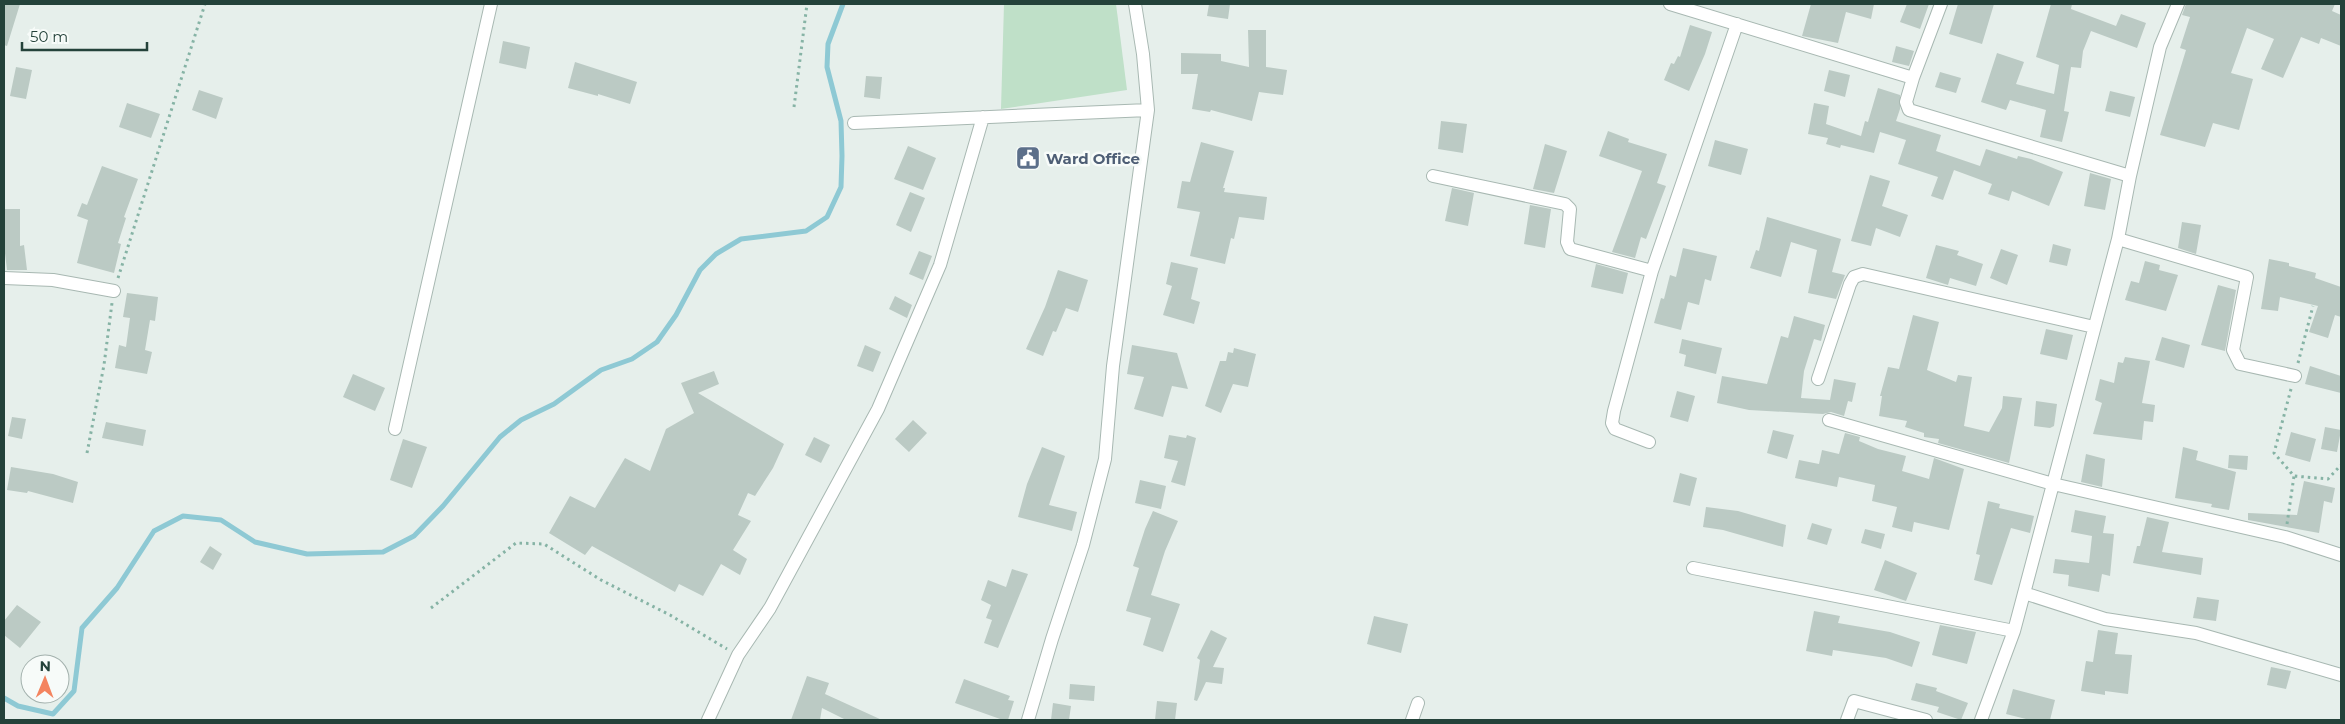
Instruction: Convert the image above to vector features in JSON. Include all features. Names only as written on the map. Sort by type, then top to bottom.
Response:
[{"type":"street","points":[[394,428],[491,4]]},
{"type":"street","points":[[1028,720],[1052,639],[1083,546],[1105,460],[1112,366],[1148,110],[1143,54],[1135,4]]},
{"type":"street","points":[[1670,4],[1913,78]]},
{"type":"street","points":[[1940,4],[1913,78],[1906,102],[1909,110],[2130,176]]},
{"type":"street","points":[[1981,720],[2014,630],[2118,239],[2130,176],[2160,47],[2178,4]]},
{"type":"street","points":[[1650,442],[1619,432],[1612,423],[1652,271],[1736,24]]},
{"type":"street","points":[[854,123],[1148,110]]},
{"type":"street","points":[[708,720],[738,655],[770,608],[878,410],[940,265],[983,117]]},
{"type":"street","points":[[1433,176],[1564,204],[1570,209],[1567,242],[1570,249],[1652,271]]},
{"type":"street","points":[[2118,239],[2247,277],[2233,350],[2240,364],[2295,376]]},
{"type":"street","points":[[1818,379],[1850,284],[1854,277],[1863,274],[2094,327]]},
{"type":"street","points":[[4,278],[52,280],[114,291]]},
{"type":"street","points":[[1829,420],[2053,484],[2285,537],[2341,555]]},
{"type":"street","points":[[1692,568],[2014,630]]},
{"type":"street","points":[[2024,593],[2105,619],[2196,634],[2341,675]]},
{"type":"street","points":[[1847,720],[1854,701],[1926,720]]},
{"type":"street","points":[[1412,720],[1418,703]]},
{"type":"path","points":[[87,453],[104,365],[114,291],[205,4]]},
{"type":"path","points":[[794,107],[807,4]]},
{"type":"path","points":[[2313,306],[2274,453],[2294,476],[2328,479],[2341,465]]},
{"type":"path","points":[[2285,537],[2294,476]]},
{"type":"path","points":[[431,608],[516,543],[544,544],[601,580],[670,615],[738,655]]},
{"type":"green space","points":[[1004,4],[1116,4],[1127,90],[1001,109]]},
{"type":"building","points":[[4,4],[20,4],[7,46],[4,45]]},
{"type":"building","points":[[1209,4],[1230,4],[1228,19],[1207,16]]},
{"type":"building","points":[[1811,4],[1874,4],[1871,19],[1846,12],[1838,43],[1802,36]]},
{"type":"building","points":[[1907,4],[1929,4],[1920,29],[1900,22]]},
{"type":"building","points":[[1958,4],[1994,4],[1982,44],[1949,34]]},
{"type":"building","points":[[2051,4],[2072,4],[2071,9],[2116,26],[2121,14],[2146,23],[2137,48],[2091,31],[2083,51],[2081,68],[2071,67],[2064,111],[2069,112],[2062,142],[2040,137],[2046,110],[2010,100],[2006,110],[1981,102],[1997,53],[2024,62],[2016,84],[2054,94],[2059,65],[2036,57]]},
{"type":"building","points":[[2186,4],[2335,4],[2332,11],[2341,15],[2341,46],[2321,38],[2319,44],[2301,37],[2283,78],[2261,69],[2274,39],[2247,28],[2231,73],[2253,79],[2239,130],[2213,123],[2205,147],[2160,135],[2186,50],[2180,48],[2190,17],[2182,15]]},
{"type":"building","points":[[1690,25],[1712,32],[1689,91],[1664,80],[1671,63],[1674,64],[1678,56],[1680,57]]},
{"type":"building","points":[[1248,30],[1266,30],[1266,67],[1287,70],[1283,95],[1259,92],[1252,121],[1211,110],[1210,112],[1192,109],[1198,74],[1181,74],[1181,53],[1221,54],[1221,61],[1249,67]]},
{"type":"building","points":[[503,41],[530,47],[526,69],[499,63]]},
{"type":"building","points":[[1896,46],[1914,51],[1909,66],[1892,62]]},
{"type":"building","points":[[575,62],[637,82],[630,104],[598,94],[598,96],[568,88]]},
{"type":"building","points":[[16,67],[32,70],[26,99],[10,96]]},
{"type":"building","points":[[1829,70],[1850,75],[1845,97],[1824,91]]},
{"type":"building","points":[[1940,72],[1961,78],[1956,93],[1935,87]]},
{"type":"building","points":[[866,76],[882,77],[880,99],[864,97]]},
{"type":"building","points":[[1878,88],[1900,95],[1900,109],[1896,121],[1941,135],[1936,151],[1980,166],[1986,149],[2017,159],[2018,156],[2031,159],[2063,172],[2049,206],[2012,191],[2009,201],[1988,194],[1992,184],[1954,170],[1943,200],[1931,196],[1938,177],[1898,164],[1906,140],[1880,132],[1874,153],[1841,145],[1840,148],[1826,144],[1828,138],[1808,134],[1814,103],[1829,106],[1826,124],[1861,136],[1865,121],[1868,122]]},
{"type":"building","points":[[199,90],[223,98],[216,119],[192,110]]},
{"type":"building","points":[[2110,91],[2135,97],[2130,117],[2105,111]]},
{"type":"building","points":[[127,103],[160,114],[151,138],[119,127]]},
{"type":"building","points":[[1441,121],[1467,124],[1463,153],[1438,149]]},
{"type":"building","points":[[1608,131],[1629,139],[1628,142],[1667,154],[1657,183],[1666,186],[1646,239],[1641,237],[1635,258],[1612,252],[1642,171],[1599,156]]},
{"type":"building","points":[[1715,140],[1748,149],[1741,175],[1708,166]]},
{"type":"building","points":[[1201,142],[1234,151],[1223,188],[1225,188],[1224,192],[1267,197],[1264,220],[1239,217],[1234,239],[1231,238],[1225,264],[1190,256],[1200,212],[1177,208],[1182,181],[1190,182]]},
{"type":"building","points":[[1545,144],[1567,151],[1554,193],[1533,189]]},
{"type":"building","points":[[908,146],[936,158],[923,190],[894,179]]},
{"type":"building","points":[[102,166],[138,179],[124,217],[126,218],[118,243],[121,244],[114,273],[77,263],[88,220],[77,216],[82,203],[87,205]]},
{"type":"building","points":[[2090,173],[2111,179],[2105,210],[2084,206]]},
{"type":"building","points":[[1870,175],[1890,181],[1882,206],[1908,215],[1900,237],[1876,228],[1871,246],[1851,241]]},
{"type":"building","points":[[1452,188],[1474,193],[1468,226],[1445,221]]},
{"type":"building","points":[[910,192],[925,198],[911,232],[896,225]]},
{"type":"building","points":[[1530,205],[1551,209],[1545,248],[1524,244]]},
{"type":"building","points":[[4,209],[20,209],[20,246],[24,245],[27,270],[7,270],[4,245]]},
{"type":"building","points":[[1767,217],[1841,239],[1832,272],[1845,275],[1836,299],[1808,293],[1817,250],[1791,242],[1781,277],[1750,268],[1756,250],[1759,251]]},
{"type":"building","points":[[2182,222],[2201,225],[2196,254],[2178,248]]},
{"type":"building","points":[[2053,244],[2071,249],[2067,266],[2049,262]]},
{"type":"building","points":[[1936,245],[1959,251],[1957,255],[1983,264],[1976,286],[1950,278],[1948,285],[1926,278]]},
{"type":"building","points":[[1683,248],[1717,256],[1711,281],[1705,279],[1699,305],[1688,302],[1681,330],[1654,323],[1661,298],[1664,299],[1670,275],[1676,277]]},
{"type":"building","points":[[2001,249],[2018,255],[2007,285],[1990,278]]},
{"type":"building","points":[[919,251],[932,256],[923,280],[909,274]]},
{"type":"building","points":[[2269,259],[2289,263],[2289,266],[2316,273],[2315,278],[2341,287],[2341,317],[2335,315],[2328,338],[2309,332],[2318,306],[2280,297],[2278,311],[2261,309]]},
{"type":"building","points":[[2145,261],[2160,265],[2159,270],[2178,275],[2166,311],[2125,300],[2131,281],[2139,283]]},
{"type":"building","points":[[1171,262],[1198,268],[1191,299],[1200,302],[1194,324],[1163,315],[1172,286],[1166,284]]},
{"type":"building","points":[[1596,264],[1628,273],[1623,294],[1591,287]]},
{"type":"building","points":[[1058,270],[1088,280],[1078,312],[1066,308],[1056,332],[1053,331],[1043,356],[1026,349],[1045,307]]},
{"type":"building","points":[[2218,285],[2236,290],[2225,351],[2201,345]]},
{"type":"building","points":[[127,293],[158,297],[155,321],[150,320],[145,350],[152,352],[147,374],[115,368],[119,345],[126,347],[130,318],[123,317]]},
{"type":"building","points":[[895,296],[912,305],[907,318],[889,309]]},
{"type":"building","points":[[1913,315],[1939,322],[1927,370],[1956,382],[1958,375],[1972,377],[1964,426],[1989,432],[2002,408],[2003,396],[2022,398],[2009,463],[1938,443],[1939,439],[1924,437],[1924,433],[1905,427],[1907,421],[1879,416],[1882,396],[1880,396],[1888,367],[1899,369]]},
{"type":"building","points":[[1794,316],[1825,325],[1821,341],[1814,339],[1804,371],[1801,398],[1830,400],[1834,379],[1856,383],[1852,402],[1848,401],[1844,416],[1831,412],[1823,414],[1749,410],[1717,403],[1722,376],[1767,384],[1781,336],[1788,338]]},
{"type":"building","points":[[2046,329],[2073,335],[2067,360],[2040,354]]},
{"type":"building","points":[[2162,337],[2190,345],[2184,368],[2155,360]]},
{"type":"building","points":[[1682,339],[1722,348],[1716,374],[1684,366],[1686,355],[1679,353]]},
{"type":"building","points":[[865,345],[881,352],[873,372],[857,366]]},
{"type":"building","points":[[1132,345],[1177,353],[1188,389],[1172,386],[1163,417],[1134,409],[1144,377],[1127,374]]},
{"type":"building","points":[[1234,348],[1256,354],[1248,387],[1233,384],[1221,413],[1205,406],[1220,361],[1226,361],[1228,352],[1233,353]]},
{"type":"building","points":[[2125,357],[2150,361],[2142,403],[2155,405],[2153,422],[2144,421],[2142,440],[2093,434],[2102,403],[2095,400],[2100,379],[2114,383],[2118,362],[2123,363]]},
{"type":"building","points":[[2310,366],[2341,376],[2341,393],[2305,384]]},
{"type":"building","points":[[714,371],[719,384],[698,393],[784,444],[773,468],[755,496],[748,493],[738,515],[751,521],[733,550],[747,559],[740,575],[721,564],[703,596],[679,584],[675,592],[592,546],[585,555],[549,533],[570,496],[595,508],[625,458],[650,471],[666,429],[694,413],[681,383]]},
{"type":"building","points":[[353,374],[385,388],[375,411],[343,397]]},
{"type":"building","points":[[1677,391],[1695,396],[1688,422],[1670,417]]},
{"type":"building","points":[[2036,401],[2057,404],[2054,426],[2050,428],[2034,426]]},
{"type":"building","points":[[12,417],[26,419],[22,439],[8,436]]},
{"type":"building","points":[[913,420],[927,433],[909,452],[895,439]]},
{"type":"building","points":[[106,422],[146,430],[143,446],[102,438]]},
{"type":"building","points":[[2325,427],[2341,430],[2337,452],[2321,449]]},
{"type":"building","points":[[1773,430],[1794,435],[1787,459],[1767,453]]},
{"type":"building","points":[[2291,432],[2316,439],[2310,462],[2285,455]]},
{"type":"building","points":[[1845,433],[1860,437],[1859,441],[1878,449],[1906,456],[1902,471],[1929,479],[1934,458],[1964,469],[1949,530],[1914,522],[1912,532],[1892,527],[1897,507],[1872,501],[1875,485],[1839,477],[1837,487],[1795,478],[1799,460],[1819,464],[1822,450],[1839,454]]},
{"type":"building","points":[[1169,435],[1186,438],[1187,435],[1196,438],[1185,486],[1171,482],[1178,461],[1164,458]]},
{"type":"building","points":[[814,437],[830,445],[821,463],[805,455]]},
{"type":"building","points":[[403,439],[427,447],[412,488],[390,480]]},
{"type":"building","points":[[1042,447],[1065,456],[1049,505],[1077,512],[1072,531],[1018,517],[1027,484]]},
{"type":"building","points":[[2183,447],[2198,451],[2196,460],[2236,472],[2229,510],[2211,507],[2212,504],[2175,498]]},
{"type":"building","points":[[2086,454],[2105,459],[2102,487],[2081,482]]},
{"type":"building","points":[[2229,455],[2248,456],[2247,470],[2228,468]]},
{"type":"building","points":[[11,467],[53,474],[78,482],[73,503],[28,491],[27,493],[7,490]]},
{"type":"building","points":[[1680,473],[1697,478],[1690,506],[1673,502]]},
{"type":"building","points":[[1140,480],[1166,486],[1161,509],[1135,503]]},
{"type":"building","points":[[2304,481],[2335,488],[2332,503],[2324,501],[2319,533],[2248,520],[2248,513],[2297,515]]},
{"type":"building","points":[[1988,501],[2000,504],[1999,508],[2034,516],[2030,533],[2011,528],[1992,585],[1974,580],[1980,555],[1976,554]]},
{"type":"building","points":[[1706,507],[1738,511],[1786,525],[1783,547],[1723,530],[1703,527]]},
{"type":"building","points":[[2075,510],[2106,516],[2103,533],[2114,534],[2110,576],[2102,574],[2099,592],[2068,586],[2069,575],[2053,573],[2055,559],[2089,563],[2092,536],[2071,532]]},
{"type":"building","points":[[1153,511],[1178,521],[1165,551],[1151,595],[1180,604],[1163,652],[1143,645],[1151,618],[1126,611],[1139,568],[1133,566]]},
{"type":"building","points":[[2147,517],[2169,522],[2162,552],[2203,558],[2201,575],[2133,563],[2137,546],[2140,546]]},
{"type":"building","points":[[1812,523],[1832,529],[1827,545],[1807,539]]},
{"type":"building","points":[[1865,529],[1885,534],[1881,549],[1861,543]]},
{"type":"building","points":[[210,546],[222,554],[213,570],[200,562]]},
{"type":"building","points":[[1885,560],[1917,573],[1906,601],[1874,590]]},
{"type":"building","points":[[1012,569],[1028,574],[998,648],[984,643],[992,620],[986,618],[991,605],[981,600],[988,580],[1006,587]]},
{"type":"building","points":[[2197,597],[2219,600],[2216,621],[2193,618]]},
{"type":"building","points":[[17,605],[41,622],[20,648],[4,635],[4,621]]},
{"type":"building","points":[[1814,611],[1840,616],[1838,623],[1890,632],[1920,642],[1912,667],[1886,658],[1833,650],[1832,656],[1806,651]]},
{"type":"building","points":[[1374,616],[1408,624],[1401,653],[1367,644]]},
{"type":"building","points":[[1940,625],[1976,632],[1967,664],[1932,655]]},
{"type":"building","points":[[1211,630],[1227,638],[1213,667],[1224,668],[1222,684],[1206,682],[1197,701],[1194,700],[1200,660],[1197,658]]},
{"type":"building","points":[[2098,630],[2118,633],[2115,654],[2132,655],[2128,694],[2105,691],[2105,695],[2081,691],[2086,661],[2093,662]]},
{"type":"building","points":[[2271,667],[2291,671],[2286,689],[2267,685]]},
{"type":"building","points":[[807,676],[829,683],[825,694],[882,720],[846,720],[822,708],[820,720],[791,720]]},
{"type":"building","points":[[964,679],[1010,696],[1008,700],[1014,701],[1008,720],[1003,720],[955,703]]},
{"type":"building","points":[[1916,683],[1937,688],[1936,691],[1968,703],[1961,720],[1937,712],[1939,707],[1911,700]]},
{"type":"building","points":[[1070,684],[1095,686],[1094,701],[1069,699]]},
{"type":"building","points":[[2013,689],[2055,700],[2050,720],[2030,720],[2006,714]]},
{"type":"building","points":[[1157,701],[1177,703],[1175,720],[1155,720]]},
{"type":"building","points":[[1053,703],[1071,706],[1069,720],[1051,720]]},
{"type":"waterway","points":[[4,698],[18,706],[53,714],[74,691],[82,628],[117,588],[154,531],[183,516],[221,520],[255,542],[307,554],[383,552],[414,536],[443,506],[500,437],[521,420],[554,404],[601,370],[632,359],[657,342],[676,315],[700,270],[716,254],[741,239],[806,231],[827,217],[841,187],[842,156],[841,121],[827,67],[828,44],[843,4]]},
{"type":"place","name":"Ward Office","points":[[1028,158]]}]
